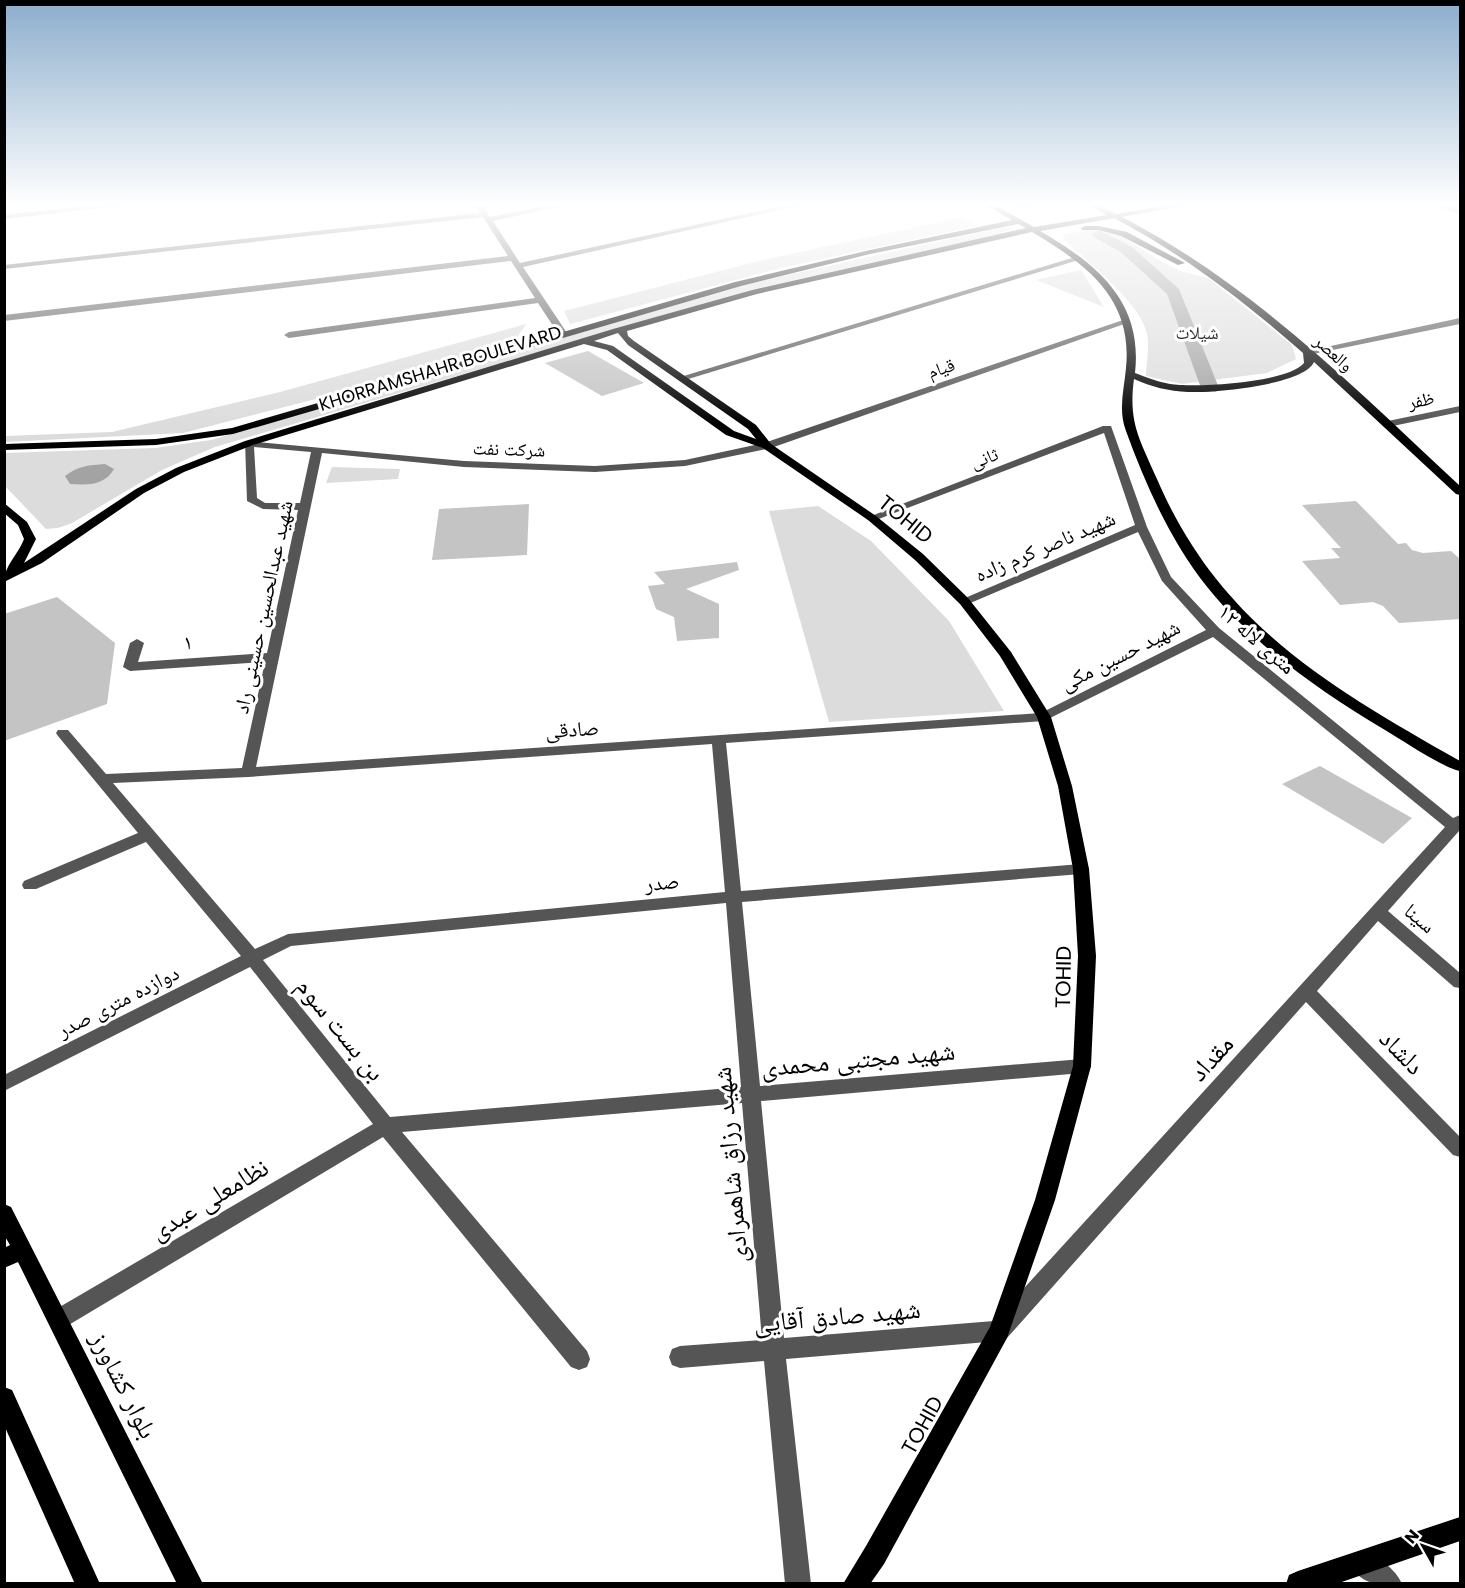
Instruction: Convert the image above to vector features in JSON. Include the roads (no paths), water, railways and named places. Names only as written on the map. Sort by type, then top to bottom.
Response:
[{"type":"main road","name":"KHORRAMSHAHR BOULEVARD","points":[[4,447],[156,442],[213,435],[562,333],[766,277]]},
{"type":"main road","name":"KHORRAMSHAHR BOULEVARD","points":[[4,577],[38,560],[150,486],[214,455],[584,341],[755,292],[820,277]]},
{"type":"main road","points":[[1094,277],[1117,301],[1125,314],[1131,349],[1132,375],[1126,406],[1133,433],[1168,514],[1187,549],[1222,598],[1266,641],[1329,686],[1411,739],[1461,767]]},
{"type":"main road","name":"والعصر","points":[[1217,277],[1308,352],[1461,492]]},
{"type":"main road","name":"TOHID","points":[[622,330],[624,337],[631,343],[752,427],[767,446]]},
{"type":"main road","name":"TOHID","points":[[584,341],[610,348],[730,433],[767,446],[872,518],[919,557],[964,601],[1006,655],[1044,717],[1065,786],[1082,869],[1088,956],[1083,1066],[1045,1200],[999,1331],[875,1555],[855,1584]]},
{"type":"main road","points":[[610,348],[622,343],[631,343]]},
{"type":"main road","points":[[1132,375],[1167,387],[1210,388],[1292,374],[1304,369],[1309,363],[1308,352]]},
{"type":"main road","points":[[4,506],[22,524],[30,539],[23,556],[4,577]]},
{"type":"main road","name":"بلوار کشاورز","points":[[4,1213],[13,1254],[59,1319],[191,1584]]},
{"type":"main road","points":[[4,1398],[88,1584]]},
{"type":"main road","points":[[1298,1584],[1461,1529]]},
{"type":"street","points":[[4,318],[350,277]]},
{"type":"street","points":[[525,277],[562,333]]},
{"type":"street","points":[[682,378],[1003,277]]},
{"type":"street","points":[[289,335],[540,300]]},
{"type":"street","points":[[1308,352],[1461,321]]},
{"type":"street","name":"قیام","points":[[767,446],[1126,322]]},
{"type":"street","name":"ظفر","points":[[1388,424],[1461,409]]},
{"type":"street","name":"ثانی","points":[[872,518],[1107,428]]},
{"type":"street","name":"۱۲ متری لاله","points":[[1107,428],[1141,527],[1166,578],[1214,631],[1457,827]]},
{"type":"street","points":[[249,443],[251,499],[263,506],[305,507]]},
{"type":"street","name":"شرکت نفت","points":[[249,443],[464,464],[595,469],[685,463],[767,446]]},
{"type":"street","name":"شهید عبدالحسین حسینی راد","points":[[248,772],[317,450]]},
{"type":"street","name":"شهید ناصر کرم زاده","points":[[964,601],[1141,527]]},
{"type":"street","name":"شهید حسین مکی","points":[[1044,717],[1214,631]]},
{"type":"street","name":"۱","points":[[137,643],[130,667],[273,657]]},
{"type":"street","name":"صادقی","points":[[103,779],[248,772],[719,741],[1044,717]]},
{"type":"street","name":"بن بست سوم","points":[[63,733],[252,958],[346,1078],[579,1359]]},
{"type":"street","name":"شهید رزاق شاهمرادی","points":[[719,741],[774,1349],[798,1584]]},
{"type":"street","name":"مقداد","points":[[999,1331],[1457,827]]},
{"type":"street","points":[[30,885],[149,834]]},
{"type":"street","name":"صدر","points":[[252,958],[288,940],[733,897],[1082,869]]},
{"type":"street","name":"سینا","points":[[1378,912],[1461,981]]},
{"type":"street","name":"دوازده متری صدر","points":[[4,1084],[252,958]]},
{"type":"street","name":"دلشاد","points":[[1306,991],[1461,1149]]},
{"type":"street","name":"شهید مجتبی محمدی","points":[[387,1125],[1083,1066]]},
{"type":"street","name":"نظامعلی عبدی","points":[[59,1319],[387,1125]]},
{"type":"street","name":"شهید صادق آقایی","points":[[680,1357],[999,1331]]},
{"type":"street","points":[[1363,1563],[1390,1584]]},
{"type":"waterway","points":[[1157,277],[1174,292],[1210,388]]},
{"type":"park label","name":"شیلات","points":[[1197,332]]}]
